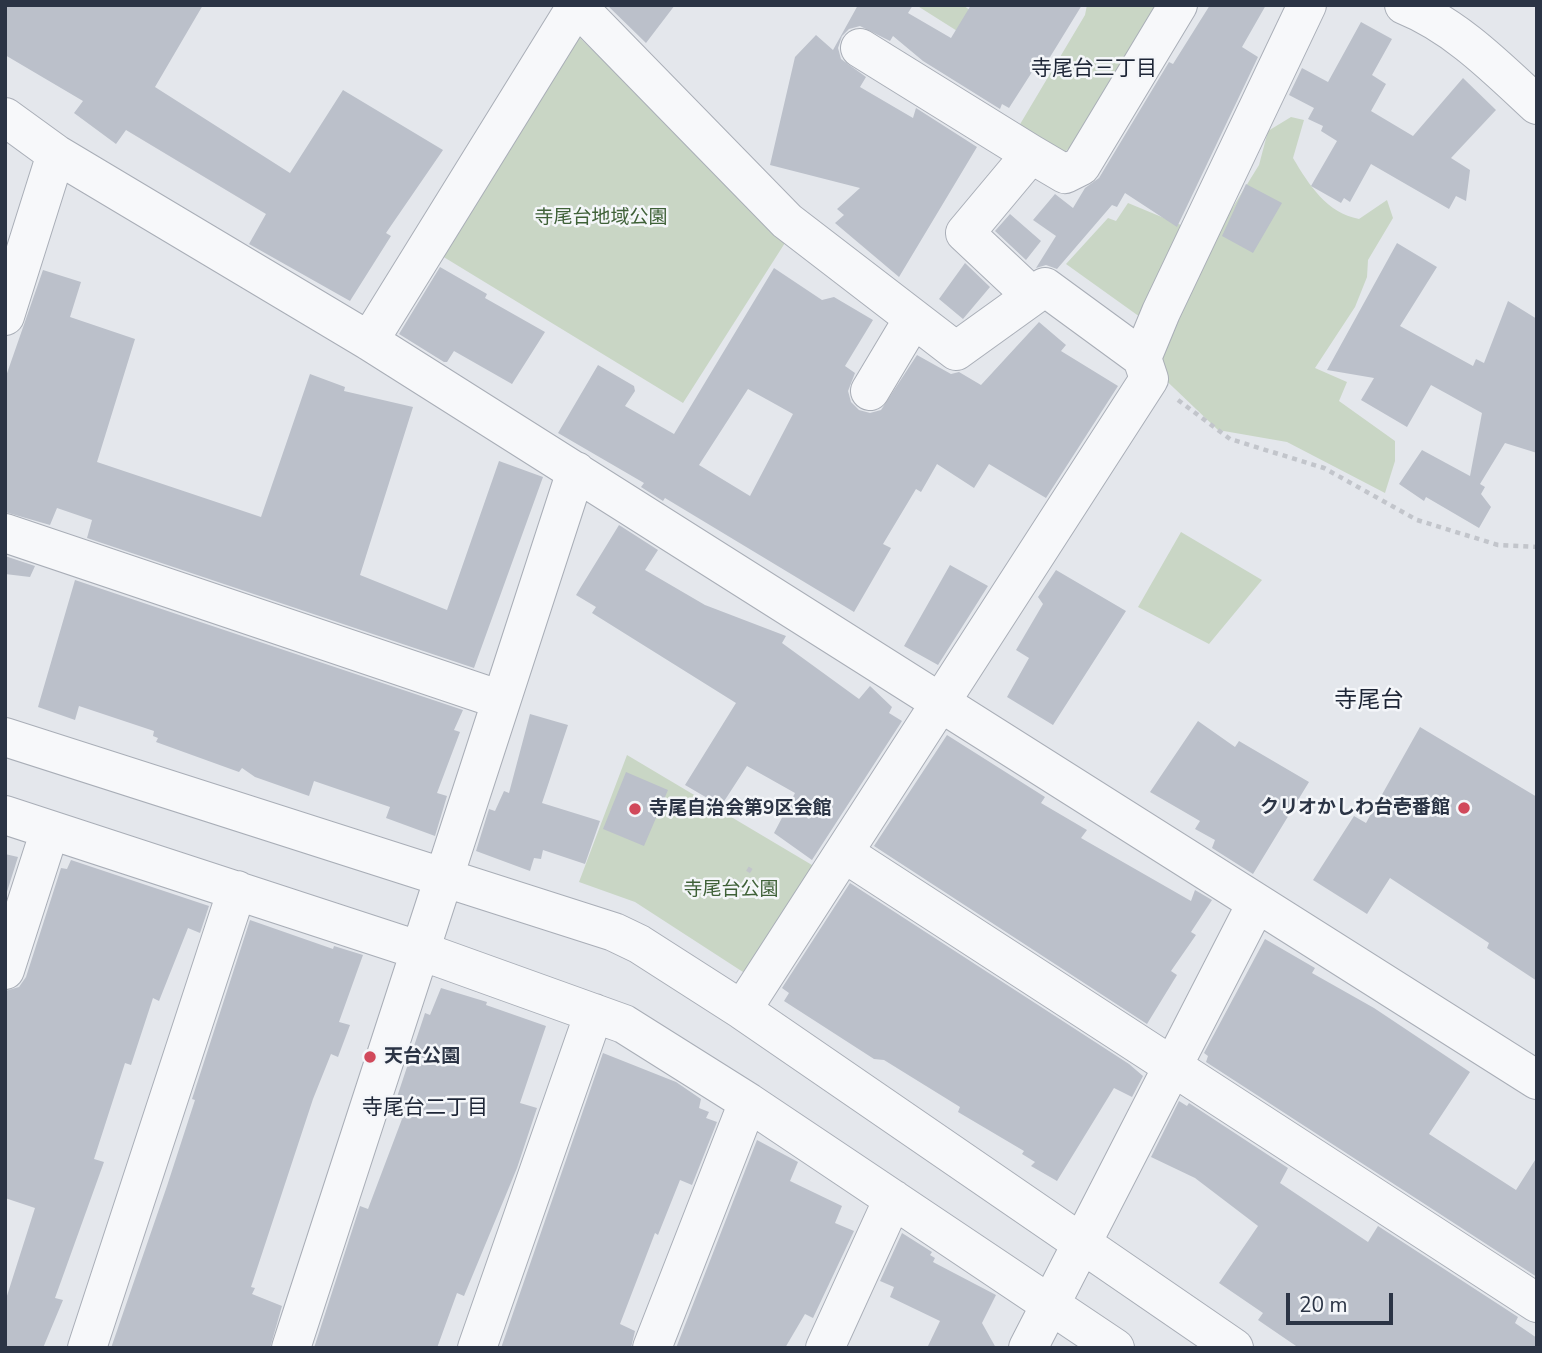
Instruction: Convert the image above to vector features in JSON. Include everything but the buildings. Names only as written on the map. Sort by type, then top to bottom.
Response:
[{"type":"street","points":[[369,341],[577,5],[787,221],[956,351],[1045,287],[1146,368]]},
{"type":"street","points":[[859,48],[1065,174],[1081,166],[1178,5]]},
{"type":"street","points":[[742,1010],[941,705],[1146,368],[1161,312],[1307,5]]},
{"type":"street","points":[[1404,5],[1449,30],[1483,55],[1537,105]]},
{"type":"street","points":[[5,117],[57,154],[369,341],[576,471],[941,705],[1537,1080]]},
{"type":"street","points":[[5,316],[57,154]]},
{"type":"street","points":[[1031,154],[965,233],[1031,295]]},
{"type":"street","points":[[870,391],[913,319]]},
{"type":"street","points":[[291,1348],[576,471]]},
{"type":"street","points":[[5,533],[501,700]]},
{"type":"street","points":[[5,737],[614,932],[649,950],[742,1010],[1234,1348]]},
{"type":"street","points":[[5,815],[421,951],[624,1024],[748,1102],[1115,1348]]},
{"type":"street","points":[[5,970],[50,830]]},
{"type":"street","points":[[844,853],[1537,1303]]},
{"type":"street","points":[[87,1348],[237,890]]},
{"type":"street","points":[[1028,1348],[1256,904]]},
{"type":"street","points":[[477,1348],[594,1013]]},
{"type":"street","points":[[652,1348],[748,1102]]},
{"type":"street","points":[[825,1348],[893,1199]]},
{"type":"path","points":[[1146,368],[1230,439],[1324,468],[1417,520],[1497,545],[1537,547]]},
{"type":"path","points":[[748,872],[752,863]]},
{"type":"green space","points":[[916,5],[963,5],[984,21],[973,41]]},
{"type":"green space","points":[[1087,5],[1160,5],[1086,133],[1058,158],[1016,131],[1085,15]]},
{"type":"green space","name":"寺尾台地域公園","points":[[578,36],[779,231],[790,235],[683,403],[442,256]]},
{"type":"green space","points":[[1291,117],[1304,120],[1293,158],[1328,204],[1337,211],[1359,219],[1387,200],[1393,218],[1368,260],[1367,277],[1355,307],[1315,368],[1347,382],[1339,401],[1395,441],[1395,461],[1385,493],[1287,442],[1218,430],[1152,367],[1178,296],[1259,165],[1268,131]]},
{"type":"green space","points":[[1128,203],[1193,230],[1147,322],[1066,264],[1108,218],[1116,221]]},
{"type":"green space","points":[[1181,532],[1262,580],[1209,644],[1138,607]]},
{"type":"green space","name":"寺尾台公園","points":[[627,755],[817,868],[758,967],[743,972],[635,902],[579,882]]},
{"type":"place","name":"クリオかしわ台壱番館","points":[[1464,808]]},
{"type":"place","name":"寺尾自治会第9区会館","points":[[635,809]]},
{"type":"place","name":"天台公園","points":[[370,1057]]},
{"type":"district","name":"寺尾台三丁目","points":[[1094,70]]},
{"type":"district","name":"寺尾台","points":[[1369,701]]},
{"type":"district","name":"寺尾台二丁目","points":[[425,1109]]}]
